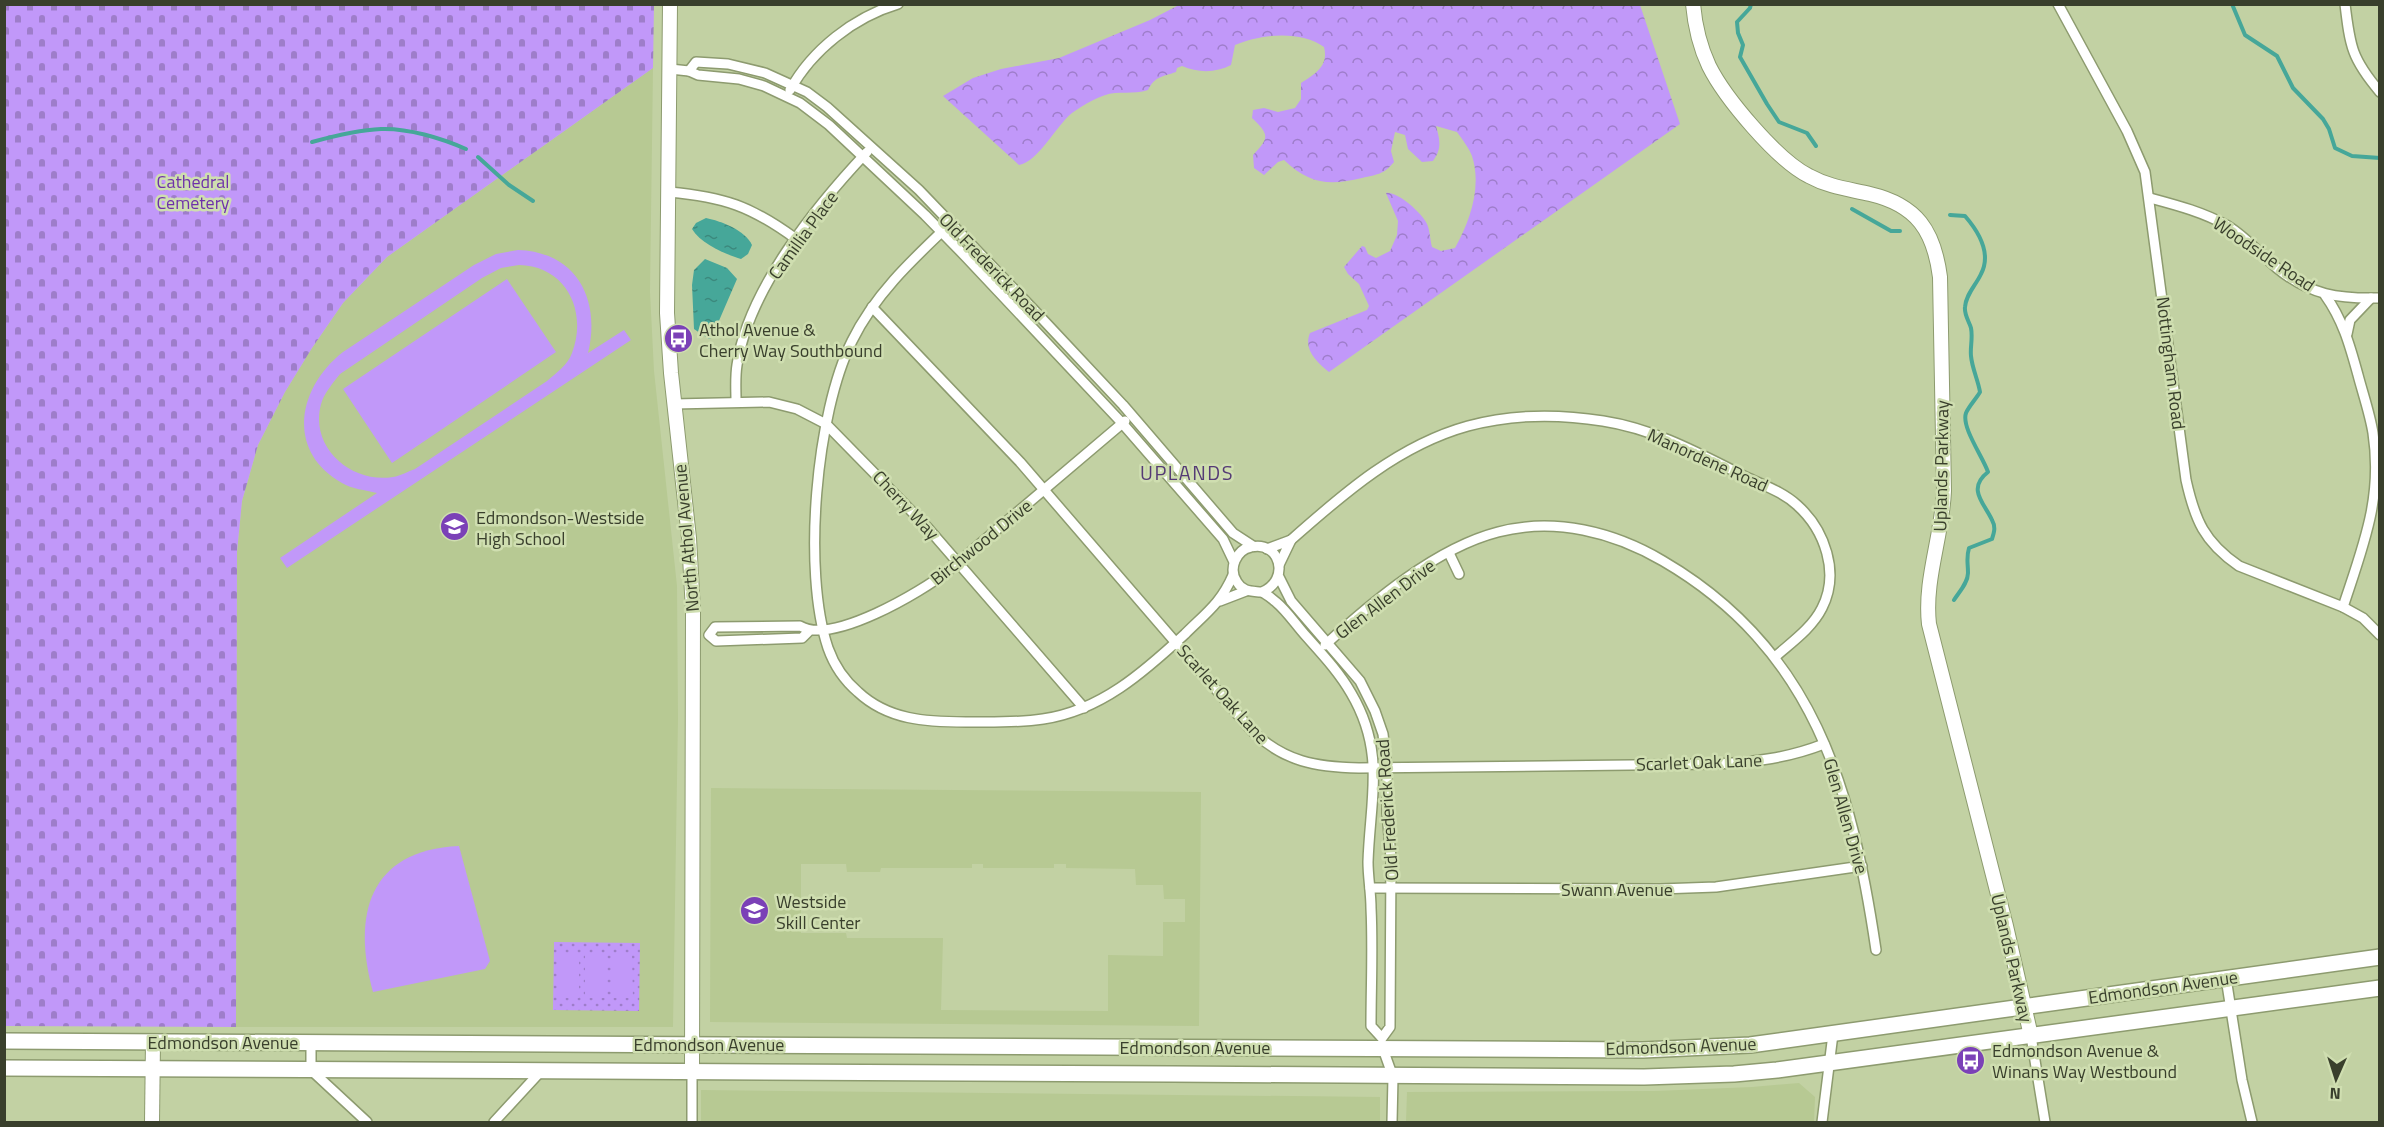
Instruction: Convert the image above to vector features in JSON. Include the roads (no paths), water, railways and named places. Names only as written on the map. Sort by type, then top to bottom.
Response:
[{"type":"main road","name":"Edmondson Avenue","points":[[4,1041],[692,1044],[1382,1043],[1643,1050],[1704,1048],[1750,1045],[1833,1034],[2379,957]]},
{"type":"main road","name":"Edmondson Avenue","points":[[4,1068],[1393,1077],[1703,1076],[1777,1070],[2379,988]]},
{"type":"street","name":"North Athol Avenue","points":[[670,4],[667,312],[674,404],[689,538],[693,635],[692,1071]]},
{"type":"street","points":[[787,96],[803,69],[839,34],[898,4]]},
{"type":"street","name":"Uplands Parkway","points":[[1693,4],[1698,36],[1709,66],[1732,100],[1768,142],[1806,175],[1823,183],[1888,199],[1904,207],[1917,217],[1934,244],[1940,277],[1944,491],[1943,518],[1928,588],[1929,624],[2031,1036]]},
{"type":"street","name":"Nottingham Road","points":[[2058,4],[2138,152],[2145,172],[2186,480],[2197,522],[2224,555],[2240,566],[2343,607],[2362,618],[2379,635]]},
{"type":"street","points":[[2345,4],[2354,56],[2361,70],[2379,92]]},
{"type":"street","name":"Old Frederick Road","points":[[689,71],[696,62],[728,64],[755,70],[793,85],[827,107],[951,223],[1132,415],[1233,533],[1253,546],[1267,549]]},
{"type":"street","name":"Old Frederick Road","points":[[670,69],[753,82],[787,96],[819,117],[863,156],[941,232],[1122,423],[1223,539],[1234,562]]},
{"type":"street","name":"Camillia Place","points":[[736,401],[737,361],[749,323],[772,275],[796,239],[872,147]]},
{"type":"street","points":[[669,192],[711,197],[741,205],[759,214],[796,239]]},
{"type":"street","name":"Woodside Road","points":[[2150,198],[2183,207],[2229,227],[2277,268],[2325,295],[2345,299],[2375,298]]},
{"type":"street","points":[[951,223],[904,268],[872,307],[846,355],[826,424],[816,494],[816,561],[823,630],[834,662],[849,684],[873,703],[903,717],[928,722],[1022,721],[1057,717],[1084,708],[1100,701],[1129,682],[1220,601],[1233,575],[1234,562],[1238,554],[1253,546]]},
{"type":"street","points":[[2325,295],[2335,308],[2347,334],[2372,430],[2376,470],[2373,510],[2368,531],[2343,607]]},
{"type":"street","points":[[2347,334],[2350,320],[2375,298]]},
{"type":"street","name":"Scarlet Oak Lane","points":[[872,307],[1044,490],[1252,731],[1272,747],[1292,758],[1314,765],[1373,768],[1745,762],[1791,756],[1824,744]]},
{"type":"street","name":"Cherry Way","points":[[674,404],[736,401],[783,405],[797,409],[826,424],[894,492],[958,562],[1084,708]]},
{"type":"street","name":"Birchwood Drive","points":[[693,635],[709,635],[716,641],[802,638],[809,632],[871,616],[897,604],[924,589],[958,562],[1132,415]]},
{"type":"street","name":"Manordene Road","points":[[1267,549],[1291,540],[1401,453],[1430,439],[1470,426],[1518,417],[1564,416],[1622,424],[1683,446],[1780,493],[1796,504],[1817,528],[1826,547],[1830,568],[1825,602],[1811,624],[1776,656]]},
{"type":"street","name":"Glen Allen Drive","points":[[1318,651],[1405,579],[1449,553],[1497,532],[1554,525],[1602,534],[1653,554],[1701,584],[1728,606],[1776,656],[1801,697],[1840,784],[1862,866],[1876,950]]},
{"type":"street","name":"Manordene Road","points":[[1279,565],[1291,540]]},
{"type":"street","points":[[1267,549],[1276,556],[1279,565]]},
{"type":"street","points":[[1449,553],[1459,574]]},
{"type":"street","name":"Old Frederick Road","points":[[1279,565],[1279,577],[1292,601],[1350,668],[1369,696],[1383,734],[1387,768],[1387,813],[1392,888],[1390,1027],[1382,1043]]},
{"type":"street","points":[[1233,575],[1236,582],[1246,591]]},
{"type":"street","points":[[1220,601],[1246,591],[1262,592],[1269,589],[1279,577]]},
{"type":"street","name":"Old Frederick Road","points":[[1262,592],[1281,607],[1339,675],[1356,701],[1368,732],[1373,768],[1373,814],[1368,865],[1371,1026],[1382,1043],[1393,1077]]},
{"type":"street","name":"Birchwood Drive","points":[[709,635],[715,627],[800,626],[809,632]]},
{"type":"street","name":"Swann Avenue","points":[[1370,888],[1614,890],[1716,887],[1862,866]]},
{"type":"street","points":[[2226,978],[2242,1080],[2252,1122]]},
{"type":"street","points":[[1822,1122],[1833,1034]]},
{"type":"street","points":[[2031,1036],[2045,1122]]},
{"type":"street","points":[[152,1122],[153,1042]]},
{"type":"street","points":[[311,1042],[311,1070],[367,1122]]},
{"type":"street","points":[[494,1122],[542,1070]]},
{"type":"street","points":[[692,1071],[692,1122]]},
{"type":"street","points":[[1392,1122],[1393,1077]]},
{"type":"water","points":[[706,218],[725,224],[744,235],[752,245],[748,254],[741,259],[701,239],[692,229],[696,223]]},
{"type":"water","points":[[705,259],[727,268],[737,279],[709,339],[694,329],[692,285],[694,270]]},
{"type":"waterway","points":[[1751,4],[1737,22],[1738,33],[1743,45],[1740,57],[1779,122],[1807,133],[1816,146]]},
{"type":"waterway","points":[[2232,4],[2245,35],[2277,56],[2293,88],[2323,119],[2335,148],[2352,156],[2380,158]]},
{"type":"waterway","points":[[312,142],[354,132],[391,129],[424,134],[466,149]]},
{"type":"waterway","points":[[478,157],[509,185],[533,201]]},
{"type":"waterway","points":[[1852,209],[1891,231],[1900,231]]},
{"type":"waterway","points":[[1950,215],[1965,216],[1979,235],[1984,250],[1984,266],[1967,298],[1965,307],[1972,332],[1971,353],[1980,392],[1967,410],[1965,419],[1969,434],[1988,472],[1978,484],[1978,490],[1994,528],[1992,539],[1969,548],[1968,577],[1954,600]]},
{"type":"place","name":"Athol Avenue & Cherry Way Southbound","points":[[678,339]]},
{"type":"place","name":"Edmondson-Westside High School","points":[[455,527]]},
{"type":"place","name":"Westside Skill Center","points":[[755,911]]},
{"type":"place","name":"Edmondson Avenue & Winans Way Westbound","points":[[1971,1060]]},
{"type":"district","name":"UPLANDS","points":[[1187,472]]},
{"type":"park label","name":"Cathedral Cemetery","points":[[193,192]]}]
